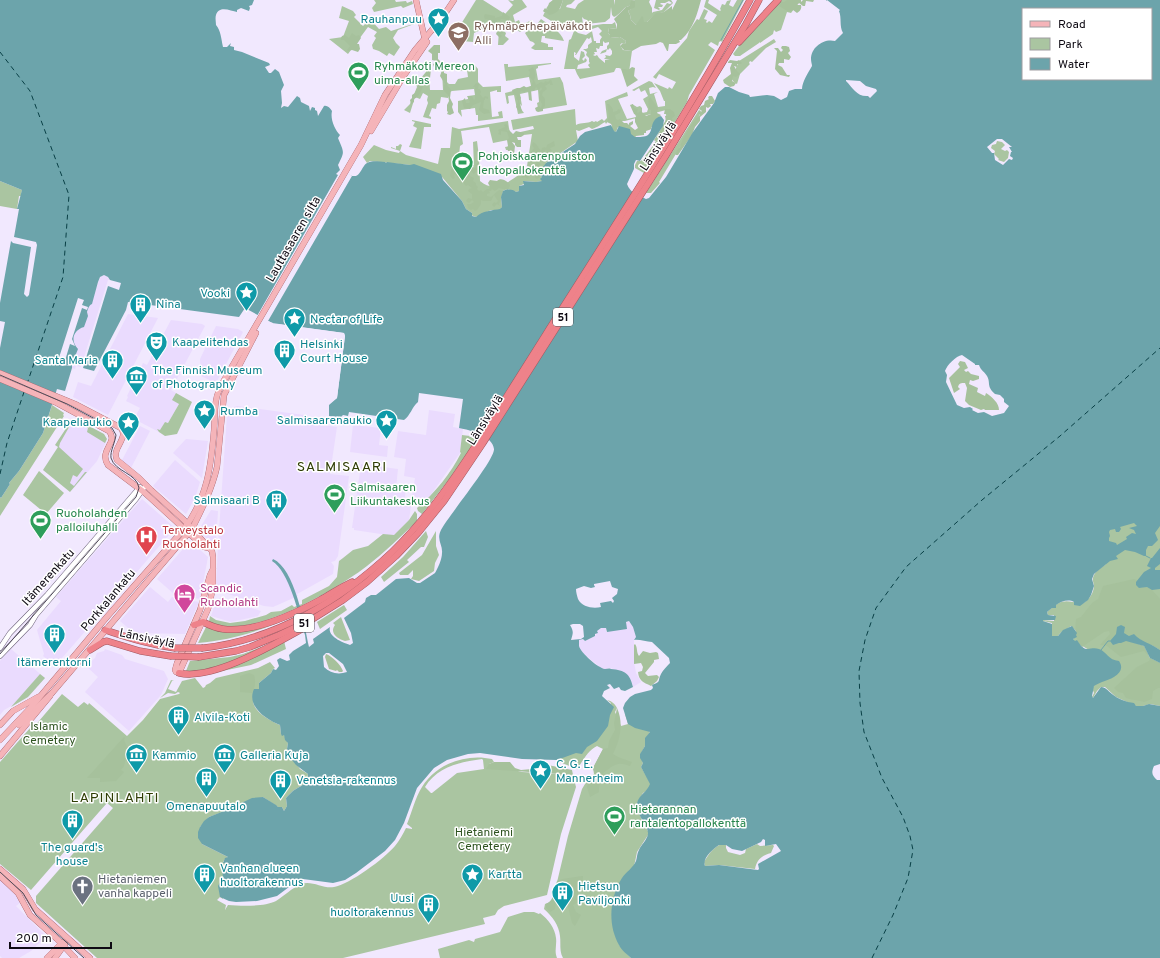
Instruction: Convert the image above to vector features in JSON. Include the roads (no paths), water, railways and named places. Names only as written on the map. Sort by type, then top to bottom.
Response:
[{"type":"highway","name":"Länsiväylä","points":[[90,650],[103,642],[108,641],[140,650],[170,656],[200,656],[236,651],[263,642],[311,620],[343,600],[382,569],[408,544],[444,501],[640,190],[750,0]]},
{"type":"highway","name":"Länsiväylä","points":[[640,190],[670,150],[760,0]]},
{"type":"highway","points":[[729,52],[778,0]]},
{"type":"highway","name":"Länsiväylä","points":[[105,630],[136,641],[153,645],[174,648],[204,648],[234,643],[276,629],[324,604],[363,577],[395,548],[428,513],[481,442]]},
{"type":"highway","points":[[194,625],[203,622],[216,628],[229,630],[263,624],[302,609],[345,585],[363,577]]},
{"type":"highway","points":[[179,673],[188,674],[214,670],[245,659],[321,617],[343,600]]},
{"type":"main road","points":[[416,0],[425,38],[423,46]]},
{"type":"main road","points":[[347,173],[423,46],[432,35],[454,0]]},
{"type":"main road","points":[[347,173],[385,96],[415,50],[442,18]]},
{"type":"main road","name":"Lauttasaaren silta","points":[[262,319],[347,173]]},
{"type":"main road","name":"Porkkalankatu","points":[[0,740],[40,696],[186,526],[201,500],[208,479],[214,441],[216,398],[236,359],[262,319]]},
{"type":"main road","name":"Porkkalankatu","points":[[0,746],[22,721],[52,693],[191,532],[207,500],[216,471],[224,396],[262,319]]},
{"type":"main road","points":[[0,373],[58,401],[110,432],[112,440],[105,455],[105,460],[111,469],[186,526]]},
{"type":"main road","points":[[0,379],[58,401],[75,404],[122,429],[124,434],[116,451],[115,457],[119,463],[145,484],[191,532],[210,548],[213,554],[212,594],[203,622],[179,673],[176,672],[175,670],[177,663],[194,625],[204,598],[212,569]]},
{"type":"main road","name":"Länsiväylä","points":[[93,634],[99,630],[105,630]]},
{"type":"main road","name":"Porkkalankatu","points":[[0,756],[47,701],[52,693]]},
{"type":"main road","name":"Porkkalankatu","points":[[0,725],[13,711],[40,696]]},
{"type":"main road","points":[[0,869],[23,889],[35,909],[90,958]]},
{"type":"main road","points":[[0,876],[18,893],[32,917],[75,958]]},
{"type":"main road","points":[[46,958],[68,938]]},
{"type":"main road","points":[[55,958],[62,945]]},
{"type":"street","name":"Itämerenkatu","points":[[0,648],[10,633],[49,592],[145,484]]},
{"type":"street","name":"Itämerenkatu","points":[[0,656],[30,625],[36,615],[110,530],[140,490]]},
{"type":"water","points":[[0,0],[254,0],[252,5],[249,6],[249,11],[241,8],[237,10],[237,12],[222,9],[218,12],[216,16],[216,25],[220,32],[223,47],[227,47],[231,43],[230,46],[234,47],[234,50],[269,63],[270,65],[265,67],[269,73],[275,69],[279,72],[284,85],[281,91],[281,108],[284,106],[288,107],[297,96],[300,98],[301,102],[309,106],[310,111],[312,107],[315,108],[318,116],[324,106],[327,106],[332,111],[333,124],[340,135],[338,138],[343,152],[338,165],[340,170],[352,176],[356,176],[368,162],[377,161],[410,165],[414,164],[441,174],[443,180],[462,201],[466,209],[472,213],[472,216],[476,217],[484,212],[500,209],[502,207],[501,197],[503,191],[519,191],[519,186],[524,185],[523,181],[542,181],[540,179],[542,177],[539,174],[540,171],[546,170],[543,167],[546,163],[575,144],[580,136],[585,132],[611,125],[616,132],[619,126],[630,129],[631,134],[635,137],[644,137],[650,133],[653,122],[661,116],[664,120],[663,126],[640,161],[636,160],[634,169],[627,184],[630,190],[646,199],[649,198],[666,177],[693,132],[714,103],[718,93],[725,87],[729,87],[749,95],[750,97],[767,95],[774,96],[781,100],[787,97],[789,91],[802,89],[804,80],[812,66],[811,59],[813,51],[819,44],[831,40],[835,41],[843,33],[841,28],[840,10],[827,0],[1160,0],[1160,526],[1155,533],[1158,540],[1152,546],[1148,546],[1146,556],[1125,550],[1116,556],[1118,559],[1110,561],[1094,574],[1092,579],[1094,586],[1088,600],[1080,606],[1074,605],[1074,602],[1070,601],[1060,602],[1056,605],[1056,608],[1052,608],[1047,612],[1048,615],[1056,616],[1055,620],[1043,621],[1052,624],[1052,636],[1058,636],[1063,630],[1072,626],[1077,633],[1077,637],[1073,639],[1075,641],[1077,640],[1085,649],[1099,649],[1110,658],[1119,661],[1121,665],[1120,672],[1110,679],[1094,686],[1093,698],[1101,687],[1103,687],[1117,697],[1134,703],[1136,706],[1149,704],[1160,706],[1160,764],[1154,766],[1152,772],[1157,780],[1160,780],[1160,958],[631,958],[621,949],[615,937],[612,911],[618,885],[635,863],[638,851],[648,834],[638,811],[637,803],[650,784],[641,767],[643,763],[640,758],[640,754],[645,746],[645,738],[650,732],[635,728],[628,724],[623,708],[630,697],[635,694],[651,690],[653,688],[652,685],[658,682],[665,668],[670,663],[669,658],[652,642],[634,640],[636,637],[633,627],[629,621],[626,622],[627,629],[607,632],[606,628],[601,628],[597,631],[598,633],[595,634],[595,636],[585,641],[583,639],[579,640],[580,649],[590,660],[602,668],[623,672],[630,679],[633,687],[625,691],[621,690],[619,687],[614,689],[610,684],[607,685],[610,688],[604,691],[602,696],[614,707],[610,715],[608,726],[597,741],[587,747],[582,754],[576,753],[557,760],[522,759],[480,753],[468,754],[447,760],[434,768],[417,788],[404,823],[395,840],[385,851],[345,880],[333,883],[303,879],[293,884],[277,896],[257,901],[236,902],[220,897],[218,886],[223,877],[222,870],[228,868],[227,864],[223,863],[225,858],[228,857],[202,844],[198,838],[198,832],[204,821],[209,817],[252,798],[263,797],[278,807],[282,807],[284,811],[287,806],[286,798],[305,783],[308,777],[308,774],[292,760],[293,758],[290,756],[287,749],[288,743],[285,740],[284,735],[282,736],[281,734],[280,725],[269,720],[259,712],[255,707],[252,696],[254,689],[259,689],[259,683],[271,673],[273,669],[276,670],[279,666],[277,660],[280,658],[287,661],[290,660],[289,655],[306,643],[293,594],[278,566],[272,561],[273,559],[281,565],[293,585],[301,611],[309,647],[314,643],[313,639],[330,627],[333,637],[350,645],[353,643],[351,633],[344,618],[365,602],[366,598],[371,595],[376,595],[396,579],[409,578],[417,583],[420,583],[435,573],[442,555],[439,540],[441,530],[480,476],[492,455],[494,449],[493,444],[480,434],[459,428],[463,399],[419,393],[418,402],[404,420],[349,412],[348,416],[329,416],[329,404],[337,398],[345,336],[344,333],[272,323],[245,308],[239,317],[128,302],[126,310],[94,371],[83,368],[108,286],[119,290],[121,283],[110,280],[104,275],[100,277],[98,282],[92,304],[89,306],[87,312],[88,316],[84,327],[80,328],[75,333],[73,339],[78,349],[74,361],[72,362],[72,368],[65,391],[57,389],[43,433],[19,471],[9,483],[10,484],[1,498],[0,348],[5,322],[0,321],[0,303],[11,241],[13,243],[31,247],[24,294],[27,297],[29,295],[37,245],[36,242],[14,237],[19,209],[17,209],[22,190],[0,181]],"holes":[[[846,81],[860,81],[866,86],[876,89],[877,91],[870,98],[868,96],[858,94]],[[997,139],[1002,139],[1012,147],[1009,147],[1012,152],[1010,156],[1013,158],[1012,160],[1009,159],[1003,165],[995,160],[994,153],[992,153],[987,147]],[[962,355],[975,365],[979,365],[987,376],[992,391],[1004,399],[1004,402],[1009,406],[1004,413],[992,416],[984,412],[978,413],[970,407],[964,408],[957,405],[946,382],[947,375],[945,371],[957,357]],[[1134,523],[1137,526],[1129,528],[1134,530],[1136,534],[1132,533],[1126,537],[1127,539],[1117,545],[1116,543],[1109,541],[1109,532],[1110,530],[1115,529],[1116,532],[1119,532],[1121,529],[1120,527]],[[610,581],[612,587],[618,589],[617,594],[612,598],[614,601],[613,603],[611,601],[600,603],[601,607],[595,608],[582,604],[578,598],[576,589],[584,586],[591,588],[595,587],[594,584]],[[580,624],[583,626],[584,637],[581,639],[571,640],[573,632],[570,625]],[[326,653],[329,653],[343,664],[347,672],[332,672],[324,667],[323,656]],[[763,839],[765,840],[765,846],[776,844],[781,851],[758,864],[758,870],[719,865],[705,866],[705,860],[711,851],[719,845],[726,845],[732,849],[742,851],[761,842]]]},
{"type":"water","points":[[1160,548],[1160,564],[1155,568],[1155,570],[1160,570],[1160,589],[1152,590],[1147,587],[1139,588],[1136,585],[1136,582],[1144,572],[1151,568],[1147,566],[1151,558]]},
{"type":"water","points":[[1121,625],[1125,627],[1124,633],[1129,636],[1134,634],[1160,650],[1160,663],[1150,658],[1144,646],[1126,641],[1113,645],[1110,641],[1116,634],[1117,627]]},
{"type":"waterway","points":[[721,40],[743,0]]},
{"type":"waterway","points":[[1146,556],[1150,558]]},
{"type":"waterway","points":[[1101,650],[1108,641],[1110,641]]},
{"type":"tram line","points":[[0,375],[67,404],[112,428],[116,435],[111,453],[113,463],[134,479],[139,488],[136,497],[0,654]]},
{"type":"tram line","points":[[0,872],[23,893],[36,915],[84,958]]},
{"type":"place","name":"Rauhanpuu","points":[[438,38]]},
{"type":"place","name":"Ryhmäperhepäiväkoti Alli","points":[[459,52]]},
{"type":"place","name":"Ryhmäkoti Mereon uima-allas","points":[[359,92]]},
{"type":"place","name":"Pohjoiskaarenpuiston lentopallokenttä","points":[[463,182]]},
{"type":"place","name":"Vooki","points":[[246,312]]},
{"type":"place","name":"Nina","points":[[141,324]]},
{"type":"place","name":"Nectar of Life","points":[[294,338]]},
{"type":"place","name":"Kaapelitehdas","points":[[156,362]]},
{"type":"place","name":"Helsinki Court House","points":[[285,370]]},
{"type":"place","name":"Santa Maria","points":[[113,380]]},
{"type":"place","name":"The Finnish Museum of Photography","points":[[137,396]]},
{"type":"place","name":"Rumba","points":[[204,430]]},
{"type":"place","name":"Salmisaarenaukio","points":[[387,440]]},
{"type":"place","name":"Kaapeliaukio","points":[[128,442]]},
{"type":"place","name":"Salmisaaren Liikuntakeskus","points":[[334,514]]},
{"type":"place","name":"Salmisaari B","points":[[276,520]]},
{"type":"place","name":"Ruoholahden palloiluhalli","points":[[41,540]]},
{"type":"place","name":"Terveystalo Ruoholahti","points":[[147,556]]},
{"type":"place","name":"Scandic Ruoholahti","points":[[185,614]]},
{"type":"place","name":"Itämerentorni","points":[[54,654]]},
{"type":"place","name":"Alvila-Koti","points":[[178,736]]},
{"type":"place","name":"Kammio","points":[[136,774]]},
{"type":"place","name":"Galleria Kuja","points":[[225,774]]},
{"type":"place","name":"C. G. E. Mannerheim","points":[[540,790]]},
{"type":"place","name":"Omenapuutalo","points":[[206,798]]},
{"type":"place","name":"Venetsia-rakennus","points":[[281,800]]},
{"type":"place","name":"Hietarannan rantalentopallokenttä","points":[[615,836]]},
{"type":"place","name":"The guard's house","points":[[72,840]]},
{"type":"place","name":"Vanhan alueen huoltorakennus","points":[[205,894]]},
{"type":"place","name":"Kartta","points":[[473,894]]},
{"type":"place","name":"Hietaniemen vanha kappeli","points":[[83,906]]},
{"type":"place","name":"Hietsun Paviljonki","points":[[563,912]]},
{"type":"place","name":"Uusi huoltorakennus","points":[[429,924]]},
{"type":"district","name":"SALMISAARI","points":[[342,466]]},
{"type":"district","name":"LAPINLAHTI","points":[[115,797]]},
{"type":"park label","name":"Islamic Cemetery","points":[[49,733]]},
{"type":"park label","name":"Hietaniemi Cemetery","points":[[484,839]]}]
